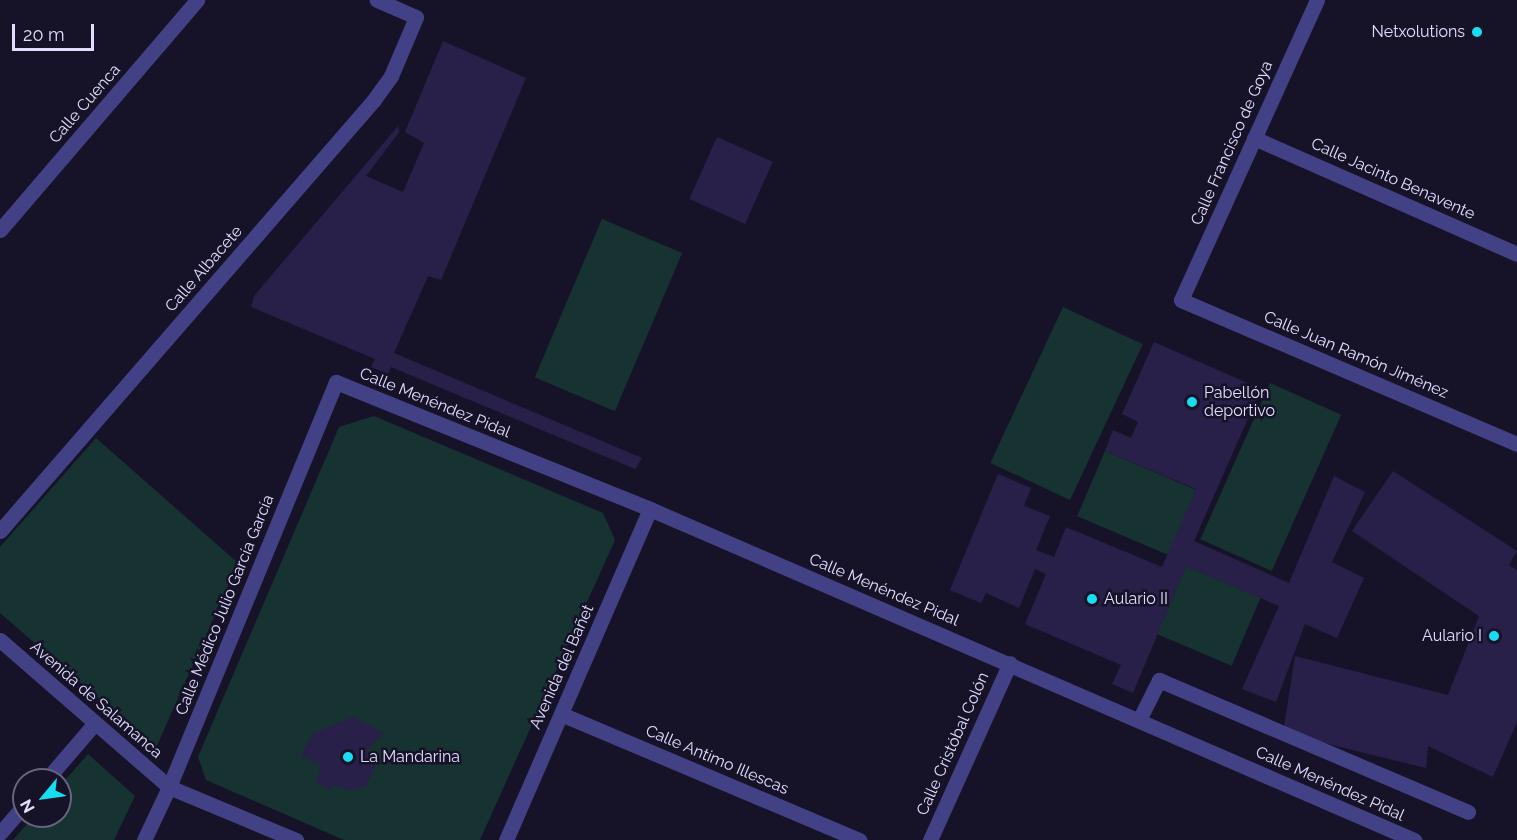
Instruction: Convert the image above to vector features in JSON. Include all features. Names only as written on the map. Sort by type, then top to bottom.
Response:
[{"type":"street","name":"Calle Cuenca","points":[[0,230],[197,0]]},
{"type":"street","name":"Calle Albacete","points":[[0,531],[373,101],[391,76],[416,17],[377,0]]},
{"type":"street","name":"Calle Francisco de Goya","points":[[1181,300],[1317,0]]},
{"type":"street","name":"Calle Jacinto Benavente","points":[[1254,138],[1517,254]]},
{"type":"street","name":"Calle Juan Ramón Jiménez","points":[[1181,300],[1517,444]]},
{"type":"street","name":"Calle Menéndez Pidal","points":[[336,382],[650,509],[1010,663],[1414,840]]},
{"type":"street","name":"Calle Médico Julio García García","points":[[144,840],[169,787],[336,382]]},
{"type":"street","name":"Avenida del Bañet","points":[[506,840],[650,509]]},
{"type":"street","name":"Avenida de Salamanca","points":[[0,640],[169,787],[296,840]]},
{"type":"street","name":"Calle Cristóbal Colón","points":[[930,840],[1010,663]]},
{"type":"street","points":[[1140,720],[1160,680],[1468,812]]},
{"type":"street","name":"Calle Antimo Illescas","points":[[561,714],[860,840]]},
{"type":"street","points":[[56,768],[95,723]]},
{"type":"street","points":[[0,833],[12,819]]},
{"type":"green space","points":[[602,219],[682,253],[615,411],[535,377]]},
{"type":"green space","points":[[1063,307],[1143,344],[1070,500],[990,463]]},
{"type":"green space","points":[[1270,383],[1341,415],[1272,571],[1200,539]]},
{"type":"green space","points":[[374,416],[603,513],[615,540],[480,840],[344,840],[206,780],[198,757],[339,427]]},
{"type":"green space","points":[[96,438],[238,563],[156,748],[0,613],[0,547]]},
{"type":"green space","points":[[1105,451],[1196,490],[1168,555],[1077,516]]},
{"type":"green space","points":[[1186,566],[1261,598],[1232,666],[1157,634]]},
{"type":"green space","points":[[88,754],[135,796],[114,840],[13,840],[24,828],[72,828],[72,772]]},
{"type":"building","points":[[443,41],[526,78],[441,280],[428,276],[394,353],[642,458],[635,469],[391,367],[388,374],[371,367],[375,359],[251,307],[254,296],[398,126],[399,132],[366,176],[403,192],[424,143],[405,132]]},
{"type":"building","points":[[717,137],[773,162],[745,224],[689,199]]},
{"type":"building","points":[[1154,342],[1261,389],[1194,541],[1289,583],[1334,476],[1365,492],[1332,562],[1364,578],[1337,638],[1305,624],[1276,702],[1242,689],[1279,606],[1186,566],[1133,693],[1112,684],[1121,665],[1025,624],[1046,574],[1035,569],[1019,608],[986,593],[981,603],[950,590],[998,474],[1031,488],[1024,506],[1050,516],[1036,550],[1054,557],[1066,527],[1162,567],[1196,489],[1105,451],[1113,430],[1131,438],[1138,422],[1122,414]]},
{"type":"building","name":"Aulario I","points":[[1393,471],[1517,551],[1509,565],[1517,570],[1517,722],[1493,777],[1428,746],[1426,768],[1283,733],[1295,656],[1448,695],[1479,616],[1352,531]]},
{"type":"building","points":[[353,717],[383,733],[366,751],[375,766],[367,785],[351,791],[333,785],[332,791],[316,782],[322,765],[301,756],[312,734]]},
{"type":"place","name":"Netxolutions","points":[[1477,32]]},
{"type":"place","name":"Pabellón deportivo","points":[[1192,402]]},
{"type":"place","name":"Aulario II","points":[[1092,599]]},
{"type":"place","name":"Aulario I","points":[[1494,636]]},
{"type":"place","name":"La Mandarina","points":[[348,757]]}]
